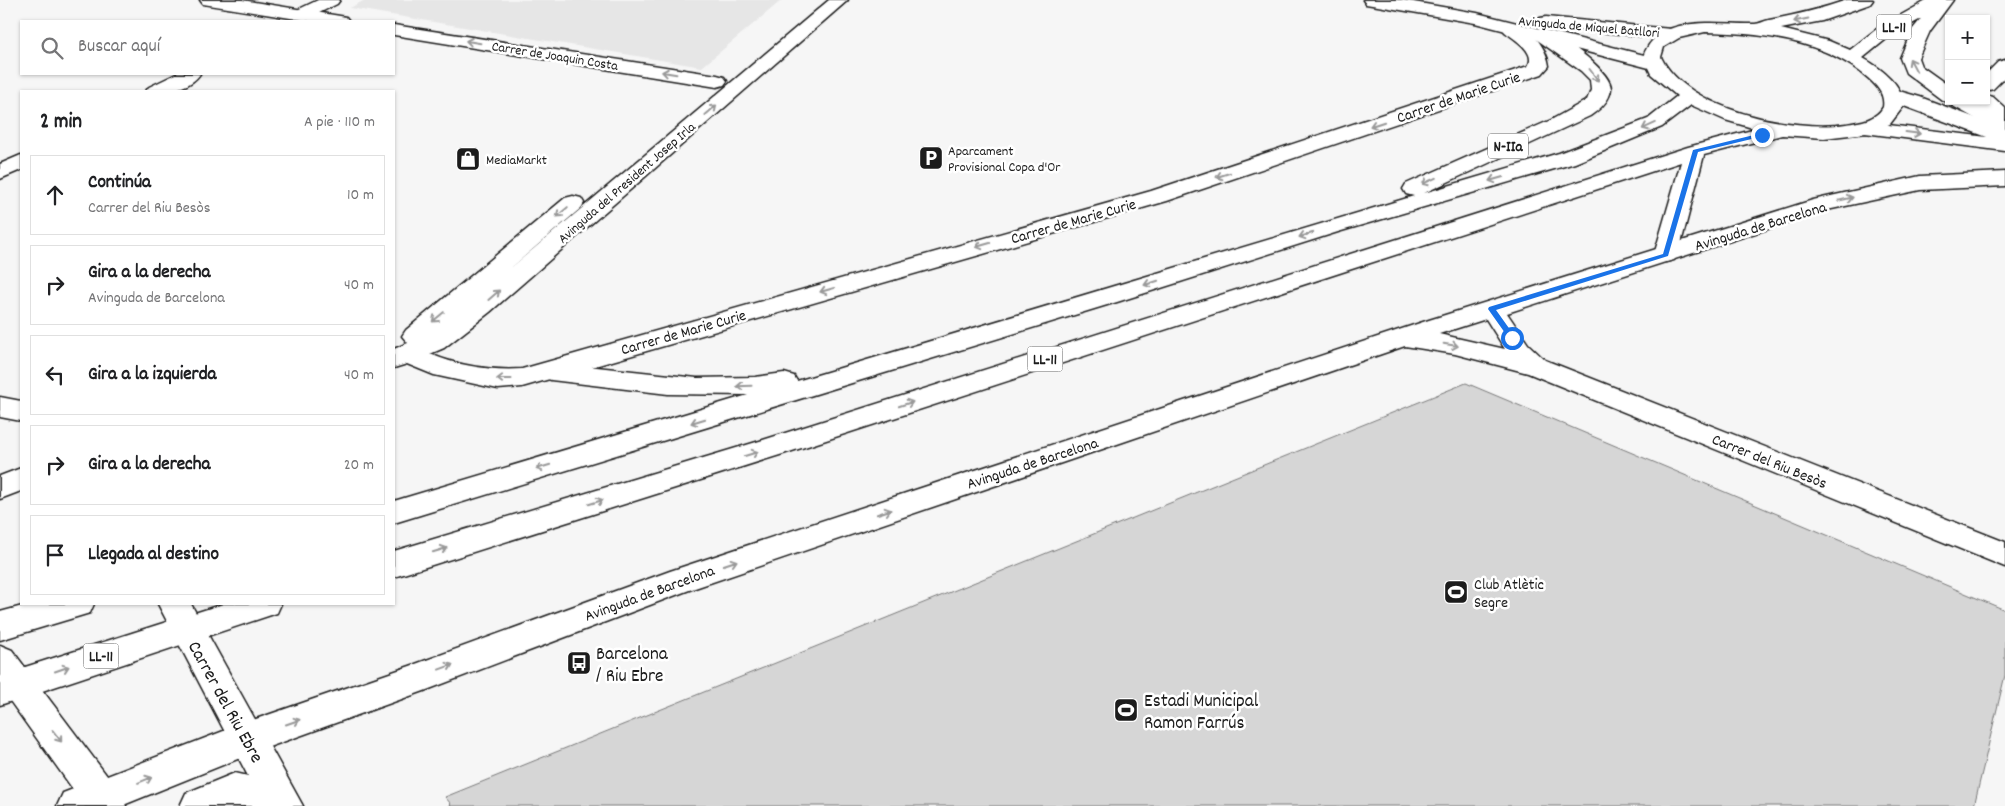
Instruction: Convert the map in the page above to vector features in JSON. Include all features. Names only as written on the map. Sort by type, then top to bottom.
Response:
[{"type":"main road","points":[[209,0],[296,18],[325,20]]},
{"type":"main road","points":[[296,18],[331,0]]},
{"type":"main road","name":"Avinguda del President Josep Irla","points":[[400,357],[415,336],[813,0]]},
{"type":"main road","name":"Avinguda del President Josep Irla","points":[[400,357],[436,342],[443,337],[839,0]]},
{"type":"main road","name":"Avinguda de Miquel Batllori","points":[[1372,0],[1395,2],[1478,18],[1652,63]]},
{"type":"main road","name":"LL-11","points":[[1750,28],[1816,16],[1864,0]]},
{"type":"main road","name":"LL-11","points":[[1851,58],[1884,32],[1940,0]]},
{"type":"main road","points":[[1944,0],[1921,30],[1909,58],[1913,69],[1928,83],[1945,94]]},
{"type":"main road","name":"Avinguda de Miquel Batllori","points":[[1478,18],[1671,34]]},
{"type":"main road","name":"LL-11","points":[[1652,63],[1664,80],[1688,97],[1733,116],[1785,128],[1828,132],[1864,128],[1879,122],[1889,114],[1894,106],[1892,95],[1878,76],[1851,58],[1802,39],[1750,28],[1704,27],[1671,34]]},
{"type":"main road","name":"Carrer de Marie Curie","points":[[552,371],[636,344],[1159,196],[1535,70],[1540,66],[1540,61],[1534,45],[1511,28]]},
{"type":"main road","name":"Carrer de Joaquin Costa","points":[[395,30],[717,81]]},
{"type":"main road","points":[[1652,63],[1652,52],[1658,42],[1671,34]]},
{"type":"main road","name":"N-IIa","points":[[1330,227],[1558,124],[1583,112],[1595,103],[1601,90],[1599,79],[1588,67],[1542,35]]},
{"type":"main road","points":[[1990,81],[2005,66]]},
{"type":"main road","points":[[158,90],[188,75]]},
{"type":"main road","points":[[1892,95],[1913,101],[2005,136]]},
{"type":"main road","name":"LL-11","points":[[395,512],[912,356],[1330,227],[1571,157],[1655,123],[1688,97]]},
{"type":"main road","points":[[1965,105],[2005,127]]},
{"type":"main road","points":[[1990,105],[2005,119]]},
{"type":"main road","name":"LL-11","points":[[395,564],[773,447],[1695,151],[1785,128]]},
{"type":"main road","points":[[1864,128],[2005,145]]},
{"type":"main road","points":[[1666,255],[1677,208],[1695,151]]},
{"type":"main road","points":[[0,173],[20,163]]},
{"type":"main road","name":"Avinguda de Barcelona","points":[[94,803],[247,738],[412,680],[681,580],[1403,338],[1821,206],[1890,188],[1952,180],[2005,179]]},
{"type":"main road","name":"Carrer del Riu Besòs","points":[[1492,309],[1519,350],[1536,366]]},
{"type":"main road","points":[[443,337],[452,345],[456,353],[453,369]]},
{"type":"main road","name":"Carrer del Riu Besòs","points":[[1403,338],[1455,345],[1536,366],[2005,555]]},
{"type":"main road","points":[[400,357],[498,380],[516,379],[552,371],[636,381],[720,387],[764,385],[912,356]]},
{"type":"main road","points":[[0,407],[20,411]]},
{"type":"main road","points":[[0,488],[20,479]]},
{"type":"main road","points":[[0,626],[74,605]]},
{"type":"main road","name":"LL-11","points":[[5,678],[180,616],[258,605]]},
{"type":"main road","name":"Carrer del Riu Ebre","points":[[180,616],[282,802]]},
{"type":"main road","points":[[5,678],[59,738],[94,803]]},
{"type":"main road","name":"Carrer del Riu Ebre","points":[[199,806],[235,792],[282,802]]},
{"type":"shaded area","points":[[365,0],[782,0],[702,67],[350,8]]},
{"type":"shaded area","name":"Club Atlètic Segre","points":[[1466,383],[2005,610],[2005,675],[1974,806],[449,806],[451,804],[445,797]]},
{"type":"place","name":"Aparcament Provisional Copa d'Or","points":[[931,158]]},
{"type":"place","name":"MediaMarkt","points":[[468,159]]},
{"type":"place","name":"Club Atlètic Segre","points":[[1456,592]]},
{"type":"place","name":"Barcelona / Riu Ebre","points":[[579,663]]},
{"type":"place","name":"Estadi Municipal Ramon Farrús","points":[[1126,710]]},
{"type":"route","points":[[1512,338],[1492,309],[1666,255],[1677,208],[1695,151],[1762,135]]}]
